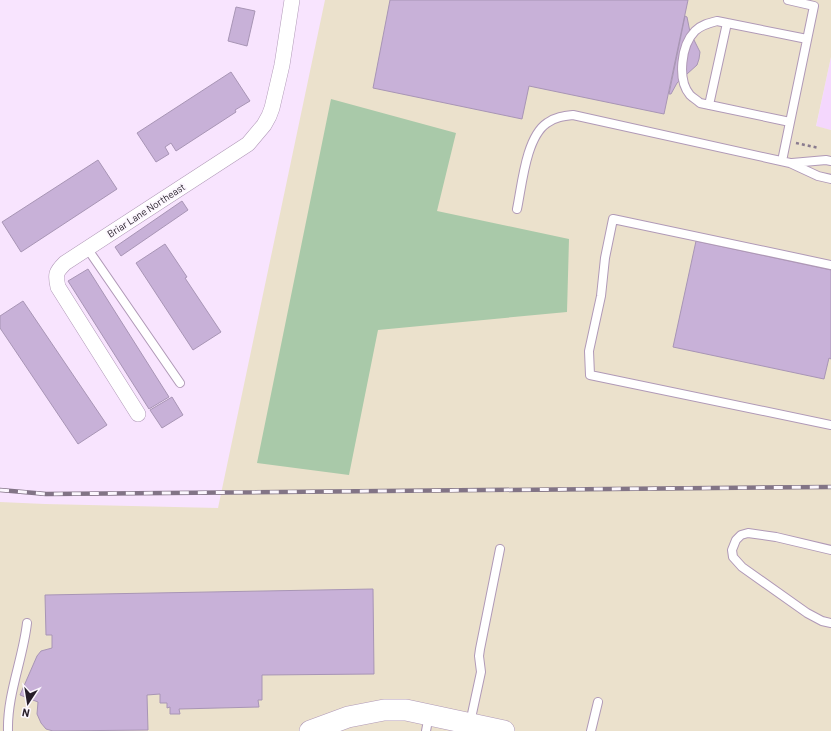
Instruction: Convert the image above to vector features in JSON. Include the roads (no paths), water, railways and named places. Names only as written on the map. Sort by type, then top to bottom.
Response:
[{"type":"street","name":"Briar Lane Northeast","points":[[138,414],[58,287],[56,278],[57,270],[87,248],[248,144],[264,125],[272,108],[282,65],[292,0]]},
{"type":"street","points":[[310,731],[348,717],[384,710],[406,710],[428,723],[458,723],[504,731]]},
{"type":"lane","points":[[786,162],[786,141],[814,6],[788,0]]},
{"type":"lane","points":[[790,122],[700,103],[691,95],[684,85],[682,72],[683,57],[687,43],[694,31],[705,24],[717,21],[808,39]]},
{"type":"lane","points":[[709,104],[727,22]]},
{"type":"lane","points":[[517,209],[529,148],[536,135],[546,123],[559,116],[573,115],[786,162],[818,176],[831,179]]},
{"type":"lane","points":[[786,162],[831,161]]},
{"type":"lane","points":[[831,265],[613,219],[605,258],[601,296],[589,351],[590,375],[831,425]]},
{"type":"lane","points":[[87,248],[180,383]]},
{"type":"lane","points":[[831,550],[776,537],[748,533],[736,540],[732,550],[733,557],[742,567],[807,613],[822,621],[831,623]]},
{"type":"lane","points":[[458,723],[481,672],[480,649],[500,549]]},
{"type":"lane","points":[[8,731],[8,714],[25,641],[27,622]]},
{"type":"lane","points":[[591,731],[598,702]]},
{"type":"railway","points":[[0,490],[46,494],[831,487]]}]
